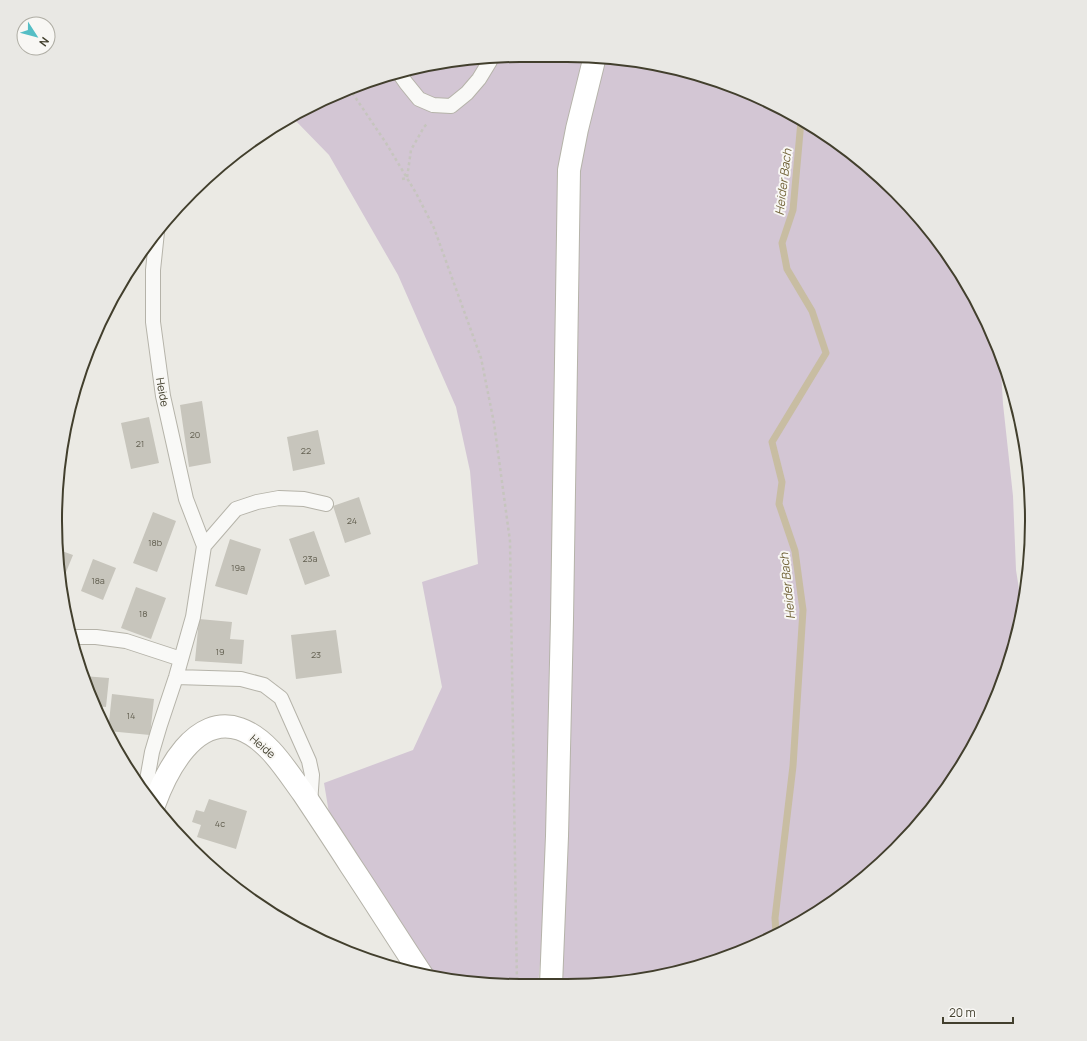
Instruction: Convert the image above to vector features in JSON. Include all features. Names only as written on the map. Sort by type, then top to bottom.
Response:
[{"type":"main road","points":[[551,979],[557,836],[562,619],[569,170],[593,63]]},
{"type":"main road","name":"Heide","points":[[157,800],[170,769],[182,752],[200,735],[218,727],[230,727],[250,733],[268,748],[288,772],[416,966]]},
{"type":"lane","points":[[402,78],[419,99],[432,105],[451,106],[467,93],[479,79],[489,63]]},
{"type":"lane","name":"Heide","points":[[153,794],[147,780],[152,752],[176,677],[193,616],[204,546],[186,498],[163,396],[153,322],[153,270],[156,243]]},
{"type":"lane","points":[[204,546],[236,509],[257,502],[279,498],[304,499],[326,504]]},
{"type":"lane","points":[[77,636],[126,641],[181,659]]},
{"type":"lane","points":[[176,677],[241,679],[264,684],[281,698],[312,775],[310,804]]},
{"type":"path","points":[[354,94],[416,193],[434,228],[481,358],[494,423],[510,541],[517,979]]},
{"type":"path","points":[[407,178],[411,150],[424,126],[451,106]]},
{"type":"path","points":[[402,179],[407,178]]},
{"type":"shaded area","points":[[520,62],[592,63],[576,129],[552,836],[539,979],[491,978],[432,970],[329,813],[324,783],[413,750],[442,687],[422,582],[478,564],[470,471],[456,407],[398,275],[329,155],[296,121],[318,109],[373,86],[431,71],[461,66]]},
{"type":"shaded area","points":[[596,63],[656,71],[714,86],[769,109],[796,123],[846,157],[891,196],[930,241],[964,291],[990,345],[1001,374],[1013,496],[1016,570],[1019,591],[1016,610],[1001,668],[978,723],[964,750],[930,800],[911,823],[891,845],[869,865],[846,884],[796,918],[769,932],[714,955],[656,970],[626,975],[596,978],[556,979],[569,223]]},
{"type":"building","points":[[202,401],[211,463],[189,467],[180,405]]},
{"type":"building","points":[[149,417],[159,463],[131,469],[121,423]]},
{"type":"building","points":[[318,430],[325,464],[293,471],[287,437]]},
{"type":"building","points":[[359,497],[371,534],[345,543],[333,506]]},
{"type":"building","points":[[153,512],[176,521],[157,572],[133,563]]},
{"type":"building","points":[[314,531],[330,576],[305,585],[289,539]]},
{"type":"building","points":[[230,539],[261,549],[247,595],[215,586]]},
{"type":"building","points":[[63,551],[73,555],[65,574]]},
{"type":"building","points":[[93,559],[116,568],[103,600],[81,591]]},
{"type":"building","points":[[136,587],[166,598],[151,639],[121,628]]},
{"type":"building","points":[[199,619],[232,622],[230,639],[244,640],[242,664],[195,661]]},
{"type":"building","points":[[336,630],[342,673],[296,679],[291,635]]},
{"type":"building","points":[[89,676],[109,678],[106,707],[102,707]]},
{"type":"building","points":[[112,694],[154,699],[150,735],[113,732],[109,723]]},
{"type":"building","points":[[209,799],[247,811],[236,849],[197,837],[201,825],[192,822],[196,810],[204,812]]},
{"type":"waterway","name":"Heider Bach","points":[[776,929],[775,918],[793,766],[803,610],[795,551],[779,504],[782,482],[772,442],[826,353],[812,311],[787,269],[782,243],[793,210],[801,126]]}]
